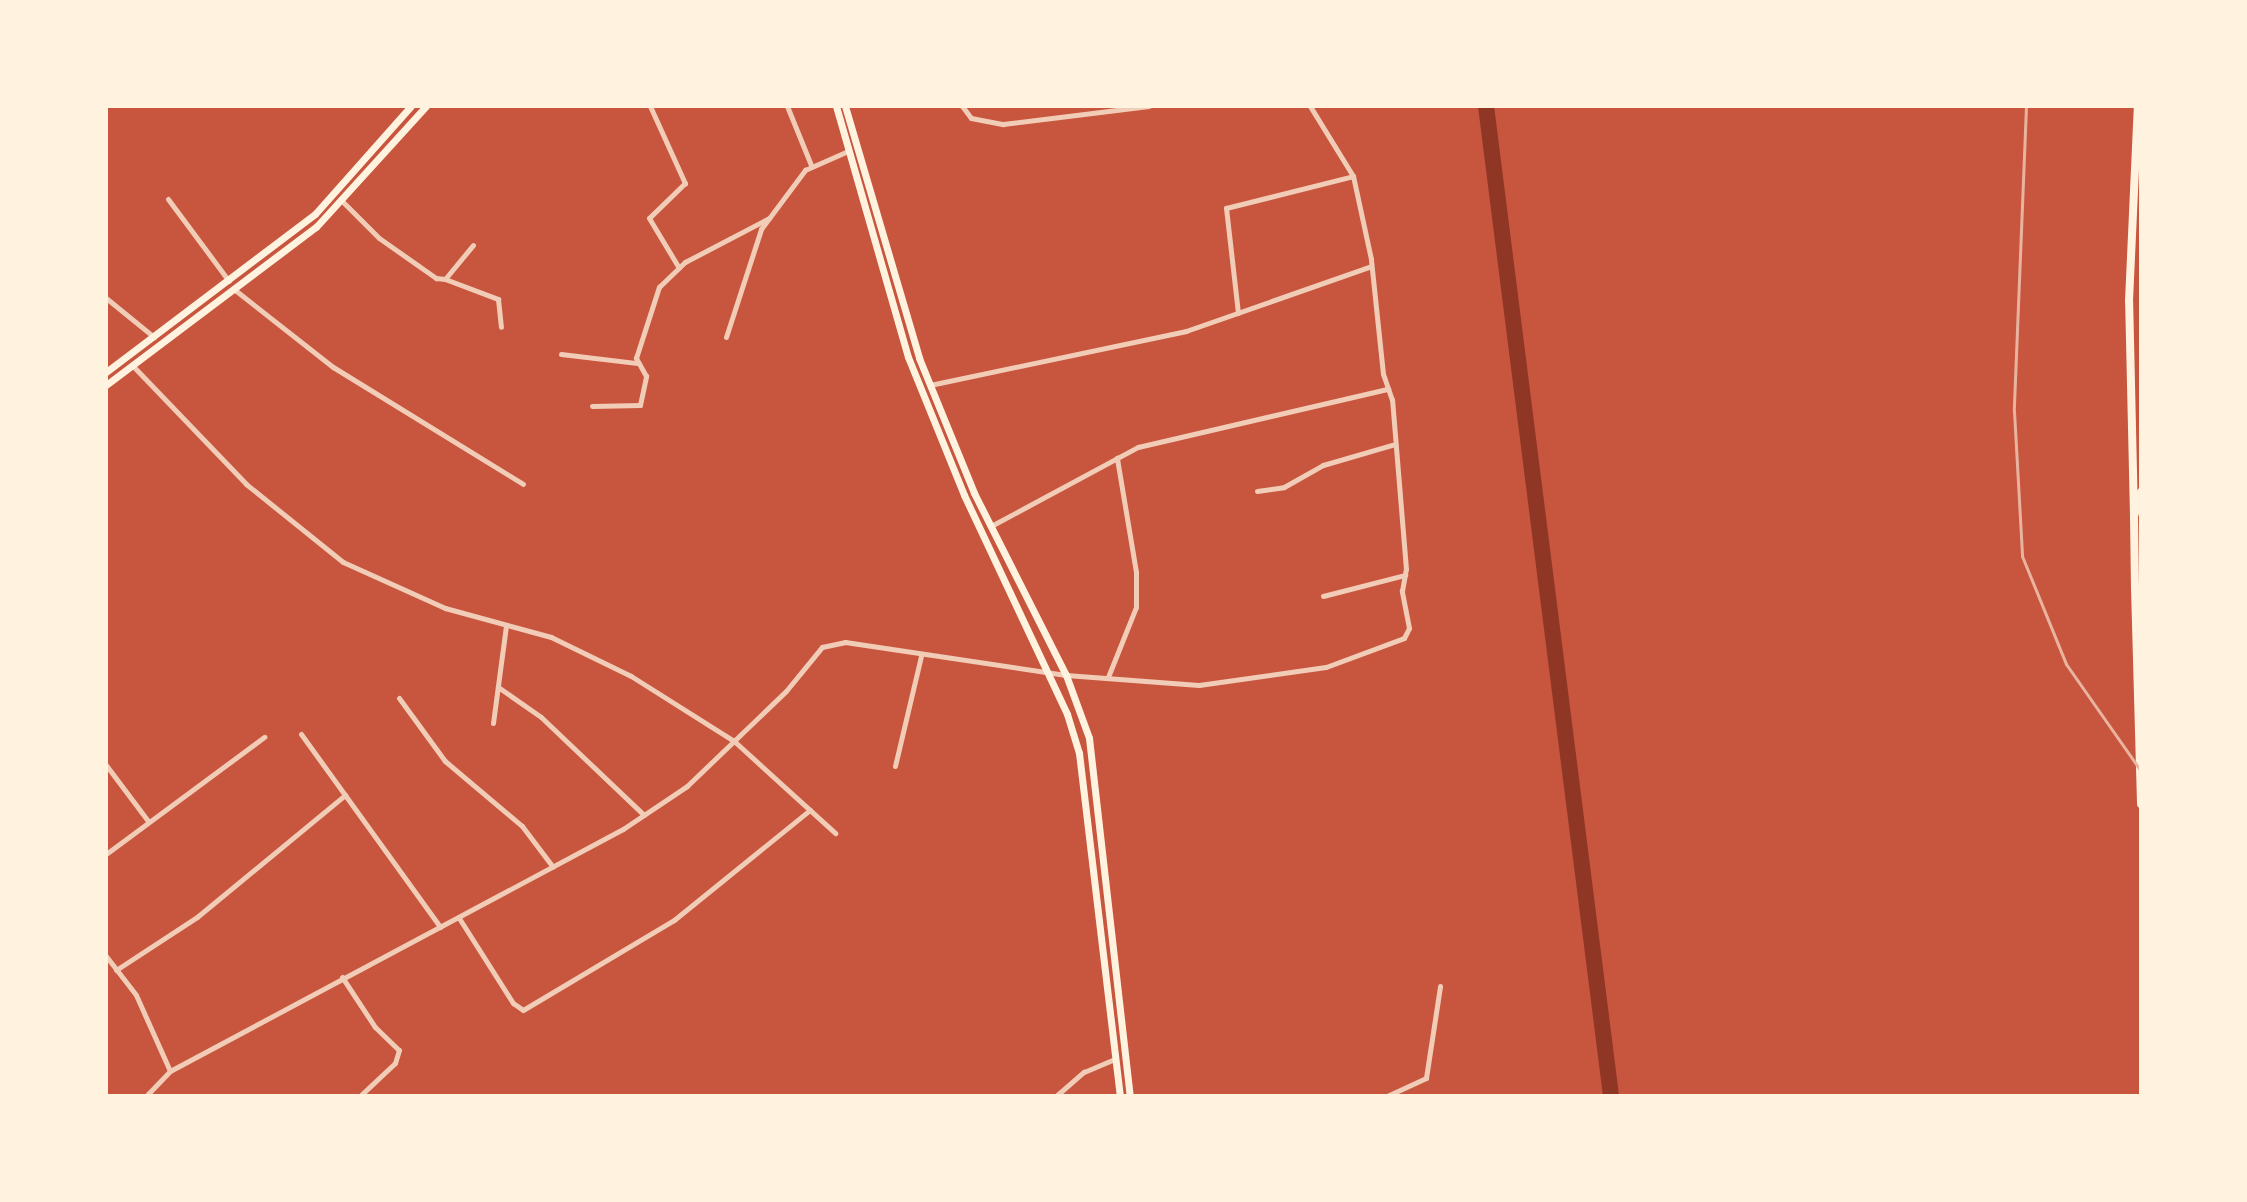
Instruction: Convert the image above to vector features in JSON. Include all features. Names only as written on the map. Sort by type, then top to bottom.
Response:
[{"type":"highway","points":[[2138,106],[2130,254],[2141,804]]},
{"type":"highway","points":[[2134,516],[2141,492]]},
{"type":"highway","points":[[2135,588],[2141,601]]},
{"type":"main road","points":[[106,372],[230,282],[315,214],[411,106]]},
{"type":"main road","points":[[106,385],[235,290],[342,201],[426,106]]},
{"type":"main road","points":[[836,106],[908,357],[964,495],[1047,669],[1081,767],[1120,1096]]},
{"type":"main road","points":[[845,106],[930,385],[991,526],[1066,675],[1089,738],[1130,1096]]},
{"type":"street","points":[[650,106],[685,183],[649,218],[679,268]]},
{"type":"street","points":[[787,106],[811,165]]},
{"type":"street","points":[[962,106],[971,118],[1003,124],[1149,106]]},
{"type":"street","points":[[146,1096],[170,1071],[342,977],[459,918],[644,815],[687,786],[786,691],[822,647],[845,642],[921,656],[1047,669],[1066,675],[1233,683],[1326,667],[1404,638],[1409,628],[1402,591],[1406,575],[1388,389],[1353,176],[1310,106]]},
{"type":"street","points":[[726,337],[755,240],[769,218],[811,165],[848,151]]},
{"type":"street","points":[[1238,313],[1226,208],[1353,176]]},
{"type":"street","points":[[168,199],[230,282]]},
{"type":"street","points":[[342,201],[397,254],[445,279],[498,299],[501,327]]},
{"type":"street","points":[[592,406],[640,405],[646,376],[637,363],[651,303],[679,268],[769,218]]},
{"type":"street","points":[[445,279],[473,245]]},
{"type":"street","points":[[930,385],[1122,348],[1238,313],[1369,267]]},
{"type":"street","points":[[235,290],[333,367],[523,484]]},
{"type":"street","points":[[106,298],[154,337]]},
{"type":"street","points":[[561,354],[637,363]]},
{"type":"street","points":[[132,365],[246,484],[343,562],[445,608],[551,637],[631,676],[734,741],[835,833]]},
{"type":"street","points":[[991,526],[1150,443],[1388,389]]},
{"type":"street","points":[[1257,491],[1284,487],[1323,465],[1392,445]]},
{"type":"street","points":[[1107,678],[1136,607],[1136,572],[1117,458]]},
{"type":"street","points":[[1323,596],[1406,575]]},
{"type":"street","points":[[493,723],[506,626]]},
{"type":"street","points":[[895,766],[921,656]]},
{"type":"street","points":[[498,687],[541,717],[644,815]]},
{"type":"street","points":[[399,698],[445,761],[522,826],[553,867]]},
{"type":"street","points":[[301,734],[440,927]]},
{"type":"street","points":[[106,854],[264,737]]},
{"type":"street","points":[[106,765],[148,821]]},
{"type":"street","points":[[116,970],[197,917],[345,795]]},
{"type":"street","points":[[459,918],[513,1003],[523,1010],[674,920],[810,810]]},
{"type":"street","points":[[106,956],[136,995],[170,1071]]},
{"type":"street","points":[[342,977],[375,1027],[399,1050],[395,1063],[360,1096]]},
{"type":"street","points":[[1387,1096],[1426,1078],[1440,986]]},
{"type":"street","points":[[1056,1096],[1084,1072],[1115,1059]]},
{"type":"waterway","points":[[1486,106],[1611,1096]]},
{"type":"railway","points":[[2026,106],[2014,411],[2022,556],[2066,664],[2141,771]]}]
